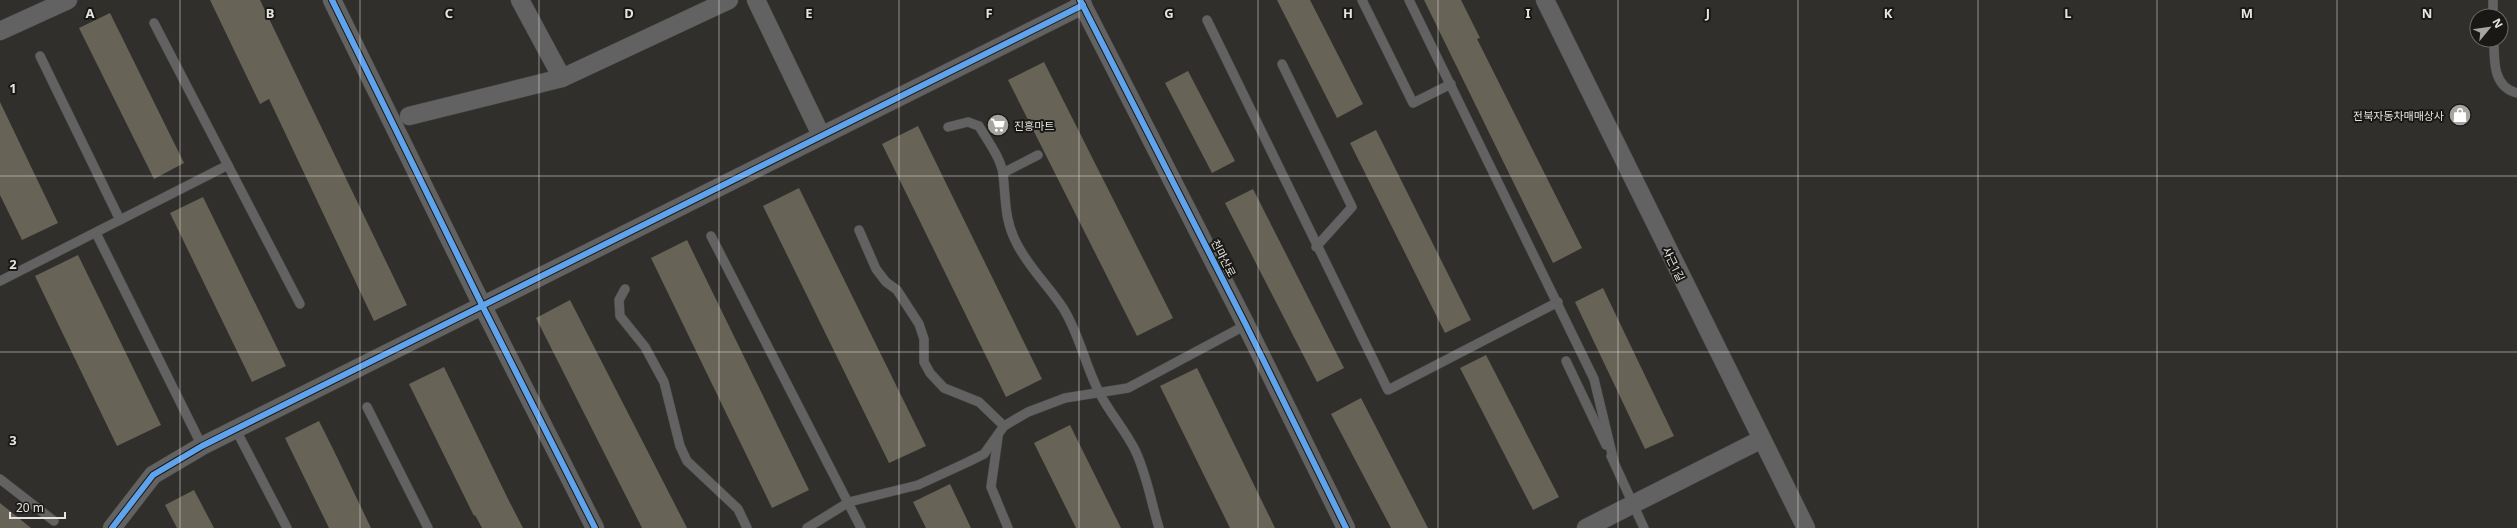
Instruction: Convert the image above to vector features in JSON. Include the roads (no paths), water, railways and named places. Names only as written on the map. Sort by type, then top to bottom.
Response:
[{"type":"street","points":[[0,31],[68,0]]},
{"type":"street","points":[[332,0],[482,305],[595,528]]},
{"type":"street","points":[[520,0],[562,78]]},
{"type":"street","points":[[409,116],[562,78],[728,0]]},
{"type":"street","points":[[756,0],[822,135]]},
{"type":"street","name":"사근1길","points":[[1545,0],[1760,440],[1806,528]]},
{"type":"street","points":[[112,528],[153,475],[202,446],[822,135],[1081,3]]},
{"type":"street","name":"천마산로","points":[[1081,3],[1246,325],[1346,528]]},
{"type":"street","points":[[1586,528],[1632,503],[1760,440]]},
{"type":"lane","points":[[1362,0],[1413,103],[1450,84]]},
{"type":"lane","points":[[1409,0],[1558,302],[1594,379],[1614,462]]},
{"type":"lane","points":[[1207,20],[1316,247],[1388,390],[1558,302]]},
{"type":"lane","points":[[154,23],[300,304]]},
{"type":"lane","points":[[2494,48],[2494,59],[2499,82],[2508,91],[2517,93]]},
{"type":"lane","points":[[40,56],[120,220]]},
{"type":"lane","points":[[1282,64],[1352,207],[1316,247]]},
{"type":"lane","points":[[948,127],[968,122],[979,126],[1003,174],[1006,217],[1015,240],[1027,263],[1063,309],[1079,340],[1099,393],[1113,413],[1139,460],[1153,502],[1159,528]]},
{"type":"lane","points":[[1003,174],[1038,155]]},
{"type":"lane","points":[[0,281],[228,164]]},
{"type":"lane","points":[[859,230],[876,269],[886,282],[898,290],[919,324],[924,339],[924,362],[930,373],[944,388],[979,402],[1004,426]]},
{"type":"lane","points":[[96,233],[202,446]]},
{"type":"lane","points":[[712,236],[861,528]]},
{"type":"lane","points":[[625,289],[619,300],[620,316],[645,347],[664,382],[680,446],[684,456],[699,473],[738,509],[747,528]]},
{"type":"lane","points":[[807,528],[848,502],[918,485],[942,476],[984,454],[998,437],[1004,426],[1028,412],[1065,398],[1128,388],[1246,325]]},
{"type":"lane","points":[[1566,361],[1644,528]]},
{"type":"lane","points":[[367,407],[428,528]]},
{"type":"lane","points":[[236,430],[287,528]]},
{"type":"lane","points":[[998,437],[991,486],[1008,528]]},
{"type":"lane","points":[[0,479],[54,521]]},
{"type":"place","name":"전북자동차매매상사","points":[[2460,115]]},
{"type":"place","name":"진흥마트","points":[[998,125]]}]
